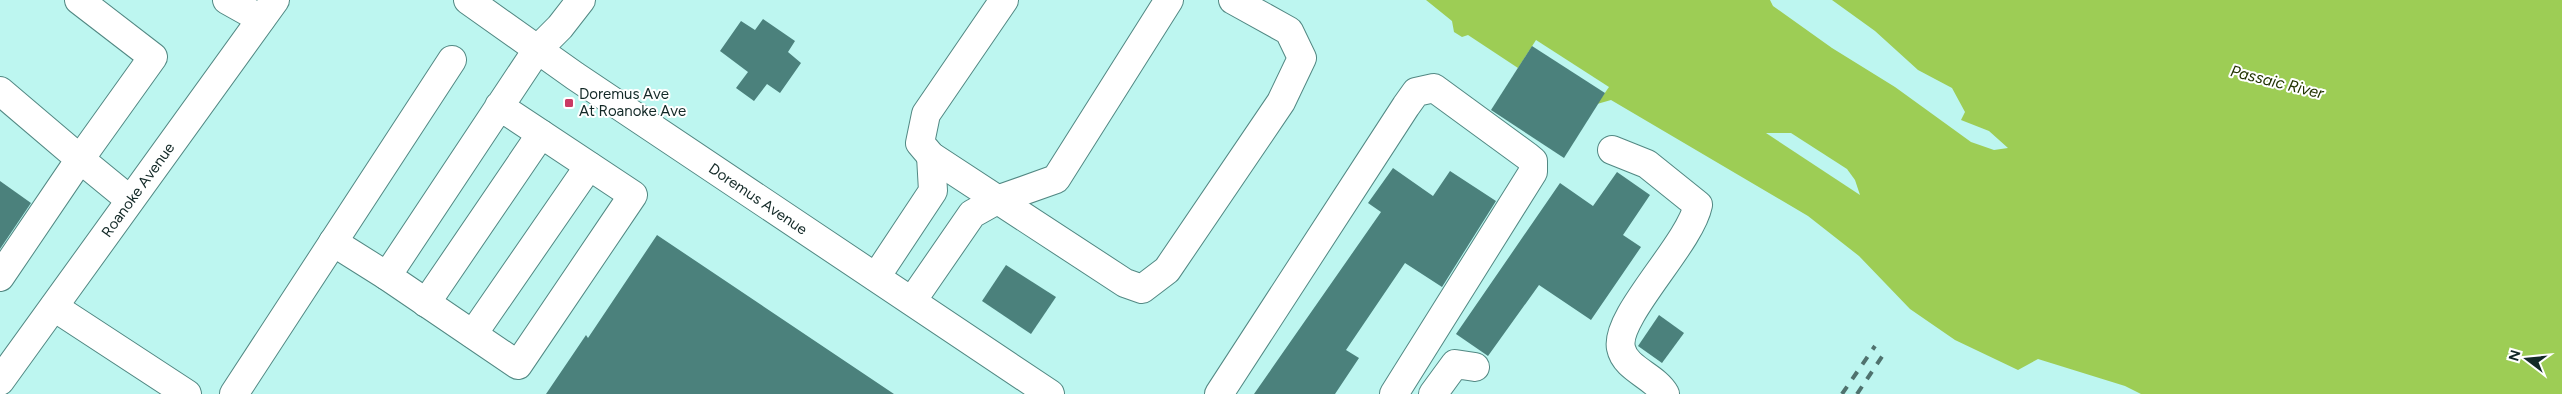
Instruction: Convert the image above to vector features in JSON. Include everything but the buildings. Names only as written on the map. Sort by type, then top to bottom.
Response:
[{"type":"main road","points":[[0,277],[80,159],[153,57],[78,0]]},
{"type":"main road","points":[[227,0],[268,10]]},
{"type":"main road","name":"Doremus Avenue","points":[[468,0],[537,50],[1050,394]]},
{"type":"main road","points":[[387,276],[537,50],[560,27],[581,0]]},
{"type":"main road","points":[[1004,0],[926,114],[920,143],[931,156],[997,200],[1124,283],[1142,289],[1167,270],[1281,102],[1302,58],[1290,31],[1233,0]]},
{"type":"main road","points":[[912,302],[972,214],[997,200],[1056,179],[1169,0]]},
{"type":"main road","name":"Roanoke Avenue","points":[[0,381],[8,352],[54,307],[268,10]]},
{"type":"main road","points":[[234,394],[452,60]]},
{"type":"main road","points":[[1220,394],[1406,106],[1416,92],[1434,88],[1534,161],[1533,172],[1394,394]]},
{"type":"main road","points":[[0,91],[130,200]]},
{"type":"main road","points":[[333,242],[387,276],[518,365],[633,195],[499,106]]},
{"type":"main road","points":[[426,303],[541,134]]},
{"type":"main road","points":[[1612,150],[1647,164],[1698,205],[1695,219],[1624,326],[1620,347],[1627,360],[1662,389],[1665,394]]},
{"type":"main road","points":[[876,277],[933,191],[931,156]]},
{"type":"main road","points":[[472,334],[589,166]]},
{"type":"main road","points":[[54,307],[187,394]]},
{"type":"main road","points":[[1433,394],[1455,364],[1474,367]]},
{"type":"water","name":"Passaic River","points":[[1426,0],[2562,0],[2562,394],[2141,394],[2125,386],[2038,359],[2018,370],[1955,340],[1910,309],[1859,256],[1808,216],[1611,100],[1597,104],[1518,68],[1468,35],[1462,37],[1454,32],[1452,21]]},
{"type":"pier","points":[[1770,0],[1832,0],[1875,31],[1918,70],[1952,88],[1965,112],[1961,120],[1989,131],[2008,148],[1994,150],[1971,142],[1895,87],[1832,48],[1773,6]]},
{"type":"pier","points":[[1536,40],[1609,87],[1597,104],[1518,68]]},
{"type":"pier","points":[[1766,133],[1791,133],[1847,169],[1855,180],[1860,195]]},
{"type":"railway","points":[[1842,394],[1875,346]]},
{"type":"railway","points":[[1857,394],[1885,352]]},
{"type":"place","name":"Doremus Ave At Roanoke Ave","points":[[569,103]]}]
